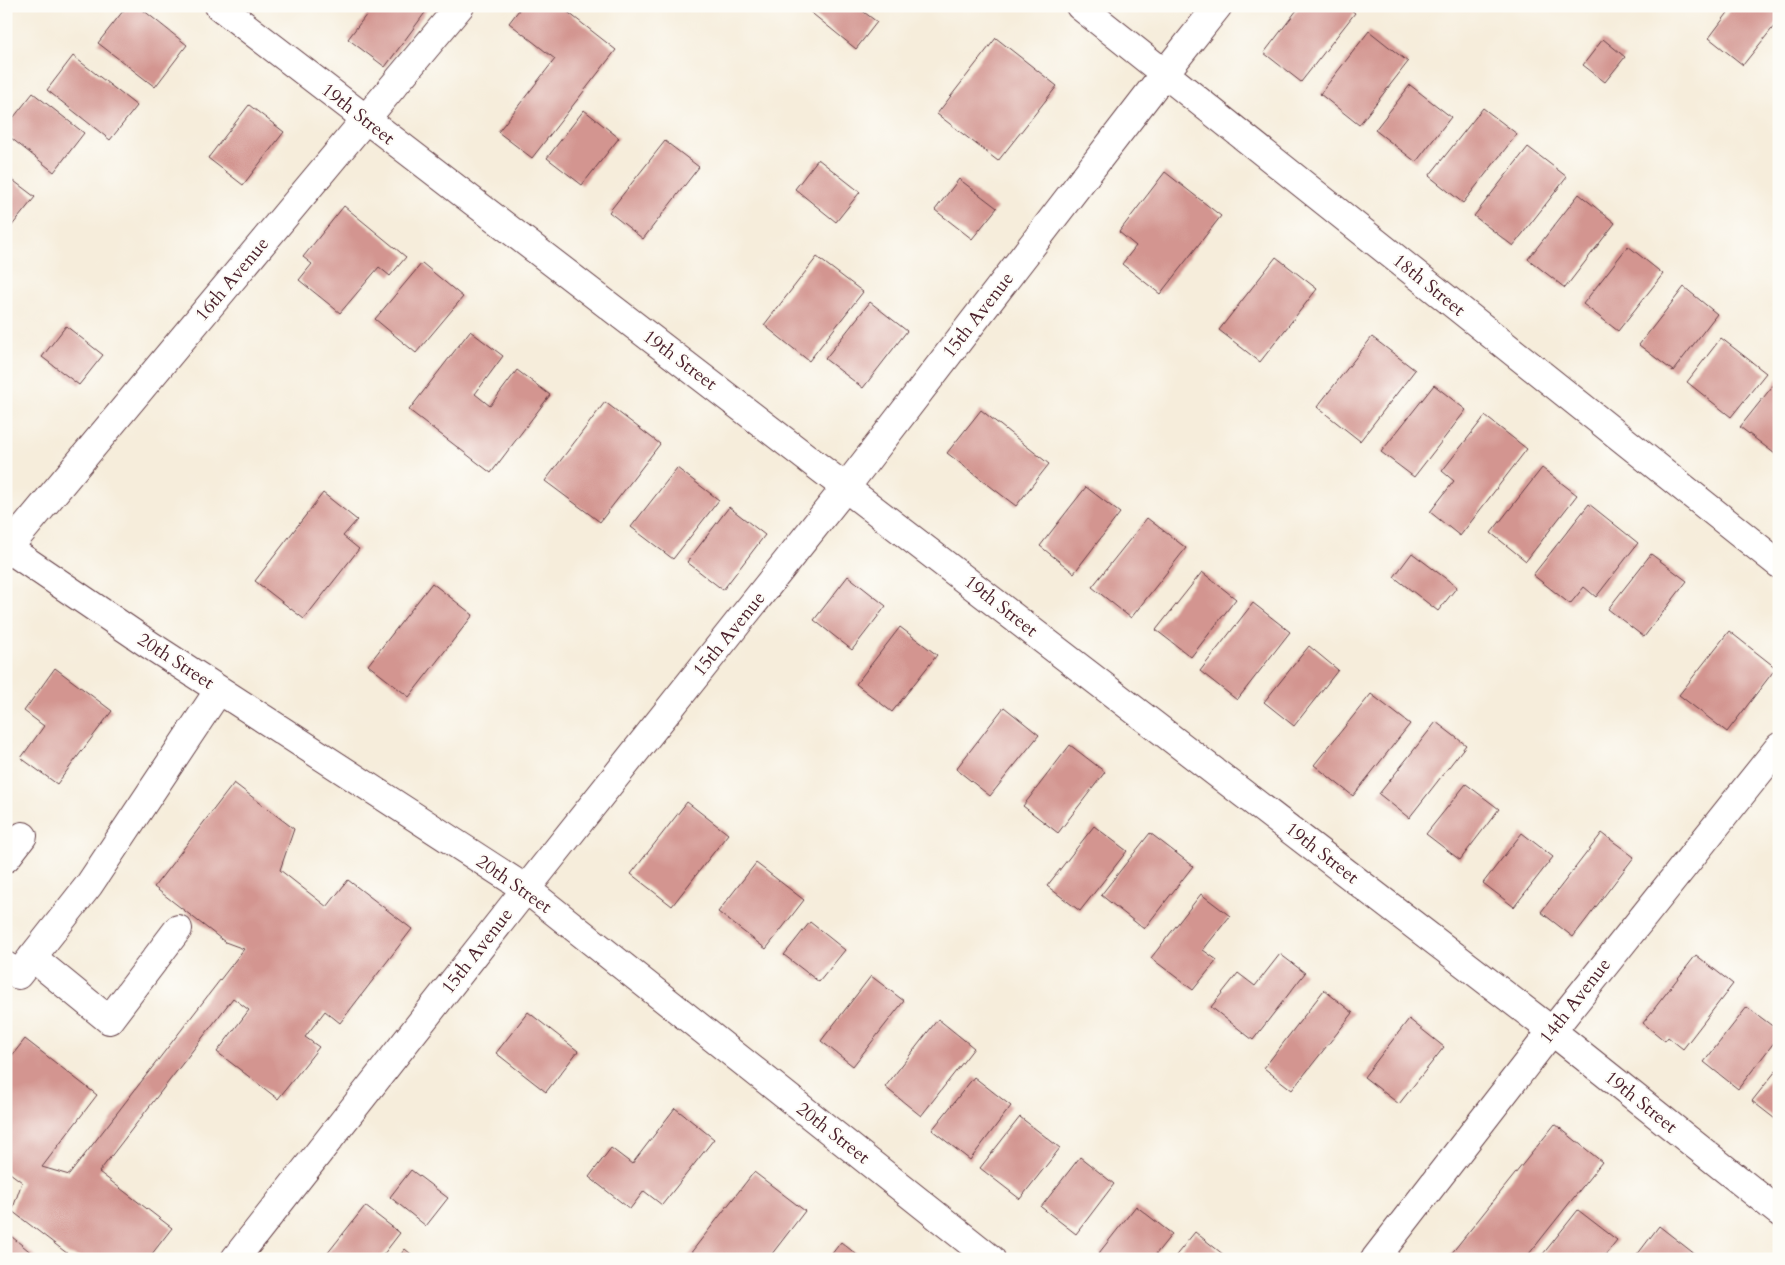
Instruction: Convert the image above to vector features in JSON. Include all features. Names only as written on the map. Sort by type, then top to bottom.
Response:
[{"type":"street","name":"19th Street","points":[[219,6],[1552,1031],[1779,1212]]},
{"type":"street","name":"16th Avenue","points":[[7,550],[460,6]]},
{"type":"street","name":"18th Street","points":[[1080,6],[1779,564]]},
{"type":"street","name":"15th Avenue","points":[[235,1259],[846,487],[1218,6]]},
{"type":"street","name":"20th Street","points":[[7,550],[526,889],[991,1259]]},
{"type":"street","points":[[6,966],[18,975],[89,885],[219,690]]},
{"type":"street","name":"14th Avenue","points":[[1375,1259],[1552,1031],[1779,747]]},
{"type":"street","points":[[6,858],[24,836]]},
{"type":"street","points":[[32,957],[109,1020],[178,929]]},
{"type":"building","points":[[127,6],[138,6],[187,45],[155,87],[98,43]]},
{"type":"building","points":[[373,6],[421,6],[427,10],[385,67],[348,39]]},
{"type":"building","points":[[522,6],[560,6],[616,50],[532,158],[498,132],[555,59],[509,23]]},
{"type":"building","points":[[803,6],[856,6],[877,22],[856,49]]},
{"type":"building","points":[[1300,6],[1346,6],[1355,13],[1301,82],[1264,53]]},
{"type":"building","points":[[1733,6],[1779,6],[1779,20],[1743,65],[1709,38]]},
{"type":"building","points":[[1369,31],[1408,62],[1359,125],[1320,94]]},
{"type":"building","points":[[996,38],[1057,86],[998,161],[937,114]]},
{"type":"building","points":[[1603,39],[1625,57],[1605,82],[1583,65]]},
{"type":"building","points":[[73,56],[137,106],[110,140],[47,90]]},
{"type":"building","points":[[1410,85],[1451,117],[1416,162],[1375,130]]},
{"type":"building","points":[[33,93],[84,133],[54,172],[6,134],[6,127]]},
{"type":"building","points":[[249,105],[284,132],[243,185],[208,158]]},
{"type":"building","points":[[1483,108],[1517,134],[1463,203],[1429,176]]},
{"type":"building","points":[[584,110],[619,138],[582,185],[547,158]]},
{"type":"building","points":[[665,141],[699,167],[643,239],[609,212]]},
{"type":"building","points":[[1528,147],[1567,177],[1513,246],[1474,216]]},
{"type":"building","points":[[818,159],[860,192],[836,222],[795,189]]},
{"type":"building","points":[[1165,172],[1221,216],[1160,294],[1122,264],[1136,246],[1119,232]]},
{"type":"building","points":[[6,175],[35,197],[6,233]]},
{"type":"building","points":[[959,179],[997,208],[972,239],[935,210]]},
{"type":"building","points":[[1579,194],[1615,223],[1565,288],[1528,259]]},
{"type":"building","points":[[344,206],[406,257],[390,276],[379,267],[340,313],[299,280],[312,264],[303,257]]},
{"type":"building","points":[[1628,246],[1663,274],[1618,331],[1583,304]]},
{"type":"building","points":[[817,257],[863,292],[809,361],[764,325]]},
{"type":"building","points":[[1276,257],[1317,289],[1260,362],[1219,330]]},
{"type":"building","points":[[422,263],[463,297],[416,353],[375,319]]},
{"type":"building","points":[[1684,287],[1717,314],[1673,371],[1639,345]]},
{"type":"building","points":[[870,302],[907,331],[863,388],[825,359]]},
{"type":"building","points":[[66,326],[103,355],[79,385],[42,357]]},
{"type":"building","points":[[470,331],[503,356],[475,394],[490,406],[517,370],[550,395],[491,473],[409,410]]},
{"type":"building","points":[[1372,337],[1415,370],[1360,441],[1317,407]]},
{"type":"building","points":[[1721,338],[1766,373],[1731,417],[1687,382]]},
{"type":"building","points":[[1779,378],[1779,457],[1740,427]]},
{"type":"building","points":[[1434,385],[1466,410],[1414,477],[1381,452]]},
{"type":"building","points":[[605,402],[660,444],[600,522],[545,481]]},
{"type":"building","points":[[981,410],[1049,464],[1016,506],[947,453]]},
{"type":"building","points":[[1485,416],[1527,449],[1460,536],[1430,512],[1454,481],[1442,471]]},
{"type":"building","points":[[677,468],[719,500],[673,559],[631,527]]},
{"type":"building","points":[[1542,468],[1577,495],[1526,561],[1491,533]]},
{"type":"building","points":[[1086,487],[1120,513],[1074,573],[1040,546]]},
{"type":"building","points":[[323,493],[357,520],[343,536],[359,549],[304,619],[255,581]]},
{"type":"building","points":[[1589,504],[1638,543],[1596,597],[1584,587],[1570,604],[1533,575]]},
{"type":"building","points":[[729,507],[765,535],[723,590],[687,562]]},
{"type":"building","points":[[1147,518],[1186,548],[1131,618],[1092,587]]},
{"type":"building","points":[[1412,553],[1457,587],[1438,611],[1394,577]]},
{"type":"building","points":[[1651,554],[1687,581],[1644,637],[1608,609]]},
{"type":"building","points":[[1202,572],[1236,599],[1191,657],[1156,630]]},
{"type":"building","points":[[848,576],[886,606],[852,650],[814,620]]},
{"type":"building","points":[[432,583],[473,615],[409,697],[368,665]]},
{"type":"building","points":[[1253,603],[1290,632],[1237,700],[1200,671]]},
{"type":"building","points":[[900,627],[937,655],[892,712],[856,684]]},
{"type":"building","points":[[1729,631],[1776,668],[1727,732],[1679,695]]},
{"type":"building","points":[[1309,646],[1338,670],[1294,726],[1264,702]]},
{"type":"building","points":[[55,668],[112,711],[57,784],[21,758],[44,726],[24,711]]},
{"type":"building","points":[[1371,694],[1410,724],[1353,796],[1314,765]]},
{"type":"building","points":[[1004,707],[1039,735],[990,796],[956,769]]},
{"type":"building","points":[[1436,722],[1466,745],[1409,818],[1379,794]]},
{"type":"building","points":[[1070,745],[1105,772],[1058,833],[1023,806]]},
{"type":"building","points":[[234,783],[294,829],[280,870],[327,907],[348,880],[412,929],[340,1023],[325,1011],[305,1037],[319,1047],[278,1099],[217,1052],[249,1010],[233,998],[99,1172],[172,1228],[148,1259],[84,1259],[68,1254],[12,1211],[22,1182],[6,1170],[6,1063],[25,1039],[97,1095],[42,1167],[69,1175],[244,949],[225,942],[154,887]]},
{"type":"building","points":[[1466,784],[1499,809],[1460,860],[1426,834]]},
{"type":"building","points":[[687,802],[728,834],[672,906],[631,874]]},
{"type":"building","points":[[1094,826],[1127,851],[1080,911],[1047,886]]},
{"type":"building","points":[[1150,833],[1193,866],[1144,929],[1101,895]]},
{"type":"building","points":[[1522,833],[1553,857],[1514,907],[1483,883]]},
{"type":"building","points":[[1602,833],[1634,857],[1573,937],[1541,912]]},
{"type":"building","points":[[756,863],[804,900],[766,949],[718,912]]},
{"type":"building","points":[[1201,894],[1230,916],[1203,950],[1217,960],[1193,990],[1151,958]]},
{"type":"building","points":[[810,922],[845,950],[819,982],[784,955]]},
{"type":"building","points":[[1280,954],[1305,973],[1253,1040],[1211,1007],[1238,973],[1255,986]]},
{"type":"building","points":[[1696,955],[1733,984],[1683,1049],[1668,1037],[1665,1041],[1643,1023]]},
{"type":"building","points":[[871,976],[904,1001],[853,1066],[821,1041]]},
{"type":"building","points":[[1324,990],[1353,1013],[1292,1090],[1264,1068]]},
{"type":"building","points":[[1747,1007],[1779,1031],[1779,1036],[1738,1089],[1704,1062]]},
{"type":"building","points":[[528,1012],[578,1051],[546,1092],[496,1053]]},
{"type":"building","points":[[938,1019],[974,1048],[921,1116],[885,1087]]},
{"type":"building","points":[[1409,1019],[1444,1047],[1399,1104],[1364,1077]]},
{"type":"building","points":[[1779,1067],[1779,1122],[1752,1101]]},
{"type":"building","points":[[974,1077],[1011,1106],[970,1160],[932,1130]]},
{"type":"building","points":[[675,1108],[714,1139],[662,1205],[644,1191],[630,1209],[589,1177],[611,1148],[632,1164]]},
{"type":"building","points":[[1020,1117],[1060,1148],[1020,1199],[980,1168]]},
{"type":"building","points":[[1555,1124],[1602,1162],[1525,1259],[1447,1259]]},
{"type":"building","points":[[1080,1157],[1114,1184],[1076,1234],[1041,1207]]},
{"type":"building","points":[[411,1170],[448,1198],[426,1226],[390,1197]]},
{"type":"building","points":[[754,1172],[805,1211],[768,1259],[686,1259]]},
{"type":"building","points":[[365,1206],[400,1233],[380,1259],[323,1259]]},
{"type":"building","points":[[1136,1206],[1172,1234],[1152,1259],[1106,1259],[1099,1253]]},
{"type":"building","points":[[1578,1210],[1617,1240],[1602,1259],[1539,1259]]},
{"type":"building","points":[[1659,1226],[1696,1255],[1693,1259],[1634,1259]]},
{"type":"building","points":[[6,1232],[39,1259],[6,1259]]},
{"type":"building","points":[[1195,1232],[1229,1259],[1173,1259]]},
{"type":"building","points":[[841,1242],[862,1259],[828,1259]]},
{"type":"building","points":[[405,1249],[417,1259],[397,1259]]}]
